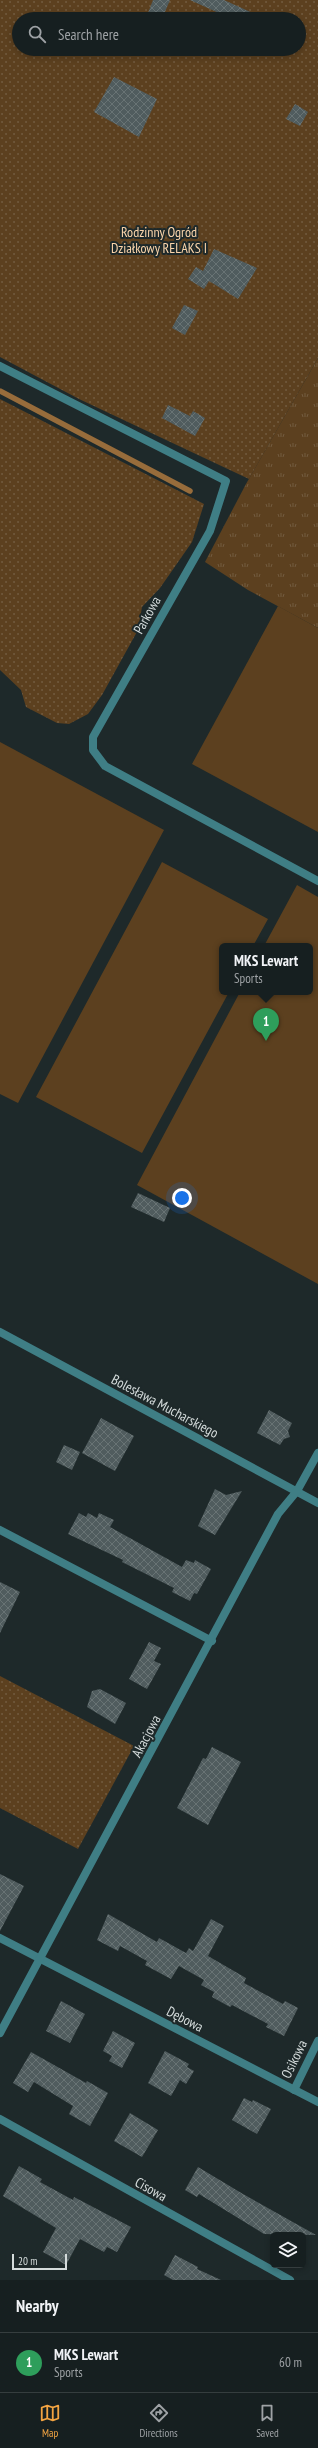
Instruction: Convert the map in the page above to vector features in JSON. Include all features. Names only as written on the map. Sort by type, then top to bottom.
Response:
[{"type":"street","name":"Parkowa","points":[[0,366],[226,481],[210,531],[94,736],[93,750],[105,766],[318,881]]},
{"type":"street","name":"Bolesława Mucharskiego","points":[[0,1332],[318,1503]]},
{"type":"street","name":"Akacjowa","points":[[0,2033],[212,1641],[278,1514],[297,1491],[318,1453]]},
{"type":"street","points":[[0,1530],[212,1641]]},
{"type":"street","name":"Dębowa","points":[[0,1938],[318,2102]]},
{"type":"street","name":"Osikowa","points":[[294,2090],[318,2041]]},
{"type":"street","name":"Cisowa","points":[[0,2119],[290,2280]]},
{"type":"green space","name":"Rodzinny Ogród Działkowy RELAKS I","points":[[0,0],[318,0],[318,358],[249,479],[79,399],[0,357]]},
{"type":"green space","points":[[318,358],[318,628],[248,590],[205,562],[246,484]]},
{"type":"green space","points":[[0,399],[204,504],[192,542],[160,588],[142,607],[138,630],[102,695],[88,714],[69,724],[57,723],[26,707],[21,690],[0,670]]},
{"type":"green space","points":[[278,606],[318,628],[318,832],[192,764]]},
{"type":"green space","points":[[0,742],[164,830],[18,1103],[0,1094]]},
{"type":"green space","points":[[162,862],[268,919],[255,943],[219,943],[219,995],[227,995],[142,1153],[36,1097]]},
{"type":"green space","points":[[297,885],[318,897],[318,1284],[137,1185],[238,995],[313,995],[313,943],[266,943]]},
{"type":"green space","points":[[0,1676],[134,1746],[78,1849],[0,1808]]},
{"type":"building","points":[[153,0],[170,0],[165,12],[148,12]]},
{"type":"building","points":[[190,0],[224,0],[251,12],[217,12]]},
{"type":"building","points":[[114,77],[157,99],[139,137],[94,112]]},
{"type":"building","points":[[295,104],[308,112],[300,126],[286,119]]},
{"type":"building","points":[[214,249],[257,268],[238,299],[209,281],[204,289],[188,279],[196,267],[203,271]]},
{"type":"building","points":[[184,305],[198,311],[185,335],[172,328]]},
{"type":"building","points":[[168,405],[190,416],[193,411],[205,418],[195,436],[162,418]]},
{"type":"building","points":[[138,1193],[170,1208],[164,1222],[131,1207]]},
{"type":"building","points":[[269,1410],[292,1423],[288,1431],[290,1437],[284,1439],[280,1445],[257,1433]]},
{"type":"building","points":[[101,1418],[134,1436],[115,1471],[82,1453]]},
{"type":"building","points":[[64,1445],[80,1452],[72,1470],[56,1462]]},
{"type":"building","points":[[215,1489],[226,1495],[242,1491],[215,1535],[198,1526]]},
{"type":"building","points":[[79,1513],[86,1517],[88,1513],[97,1518],[99,1513],[114,1520],[110,1527],[182,1567],[186,1560],[194,1563],[195,1560],[211,1569],[197,1594],[194,1593],[190,1601],[172,1592],[174,1588],[122,1562],[123,1560],[68,1534]]},
{"type":"building","points":[[0,1582],[20,1592],[0,1633]]},
{"type":"building","points":[[149,1642],[161,1648],[154,1661],[161,1664],[147,1689],[129,1679]]},
{"type":"building","points":[[100,1689],[126,1703],[115,1724],[87,1707],[92,1691]]},
{"type":"building","points":[[212,1747],[241,1762],[208,1825],[177,1808],[203,1758],[206,1759]]},
{"type":"building","points":[[0,1874],[24,1886],[0,1931]]},
{"type":"building","points":[[108,1914],[157,1942],[159,1938],[186,1953],[189,1948],[193,1951],[211,1919],[224,1926],[208,1956],[246,1978],[244,1983],[283,2004],[285,2001],[298,2008],[284,2036],[266,2027],[268,2024],[232,2005],[230,2007],[212,1997],[214,1992],[201,1985],[204,1980],[179,1966],[171,1979],[145,1965],[147,1961],[120,1946],[118,1951],[97,1940]]},
{"type":"building","points":[[61,2001],[85,2014],[70,2043],[46,2031]]},
{"type":"building","points":[[113,2031],[135,2043],[122,2068],[109,2061],[112,2056],[103,2051]]},
{"type":"building","points":[[165,2051],[189,2064],[187,2067],[194,2071],[186,2084],[180,2080],[171,2096],[148,2083]]},
{"type":"building","points":[[31,2052],[86,2083],[87,2081],[108,2093],[90,2126],[69,2114],[73,2106],[34,2082],[28,2092],[13,2083]]},
{"type":"building","points":[[244,2098],[252,2102],[253,2100],[271,2109],[257,2134],[232,2120]]},
{"type":"building","points":[[130,2113],[158,2130],[142,2157],[114,2141]]},
{"type":"building","points":[[19,2166],[42,2179],[40,2182],[73,2200],[74,2197],[131,2227],[117,2252],[107,2247],[104,2252],[80,2239],[66,2265],[43,2252],[56,2228],[3,2196]]},
{"type":"building","points":[[198,2167],[316,2235],[306,2235],[306,2232],[270,2232],[270,2234],[264,2234],[199,2194],[197,2197],[185,2190]]},
{"type":"building","points":[[175,2255],[198,2267],[197,2269],[221,2280],[173,2280],[164,2275]]},
{"type":"waterway","points":[[0,391],[190,491]]},
{"type":"place","name":"MKS Lewart","points":[[266,1041]]}]
